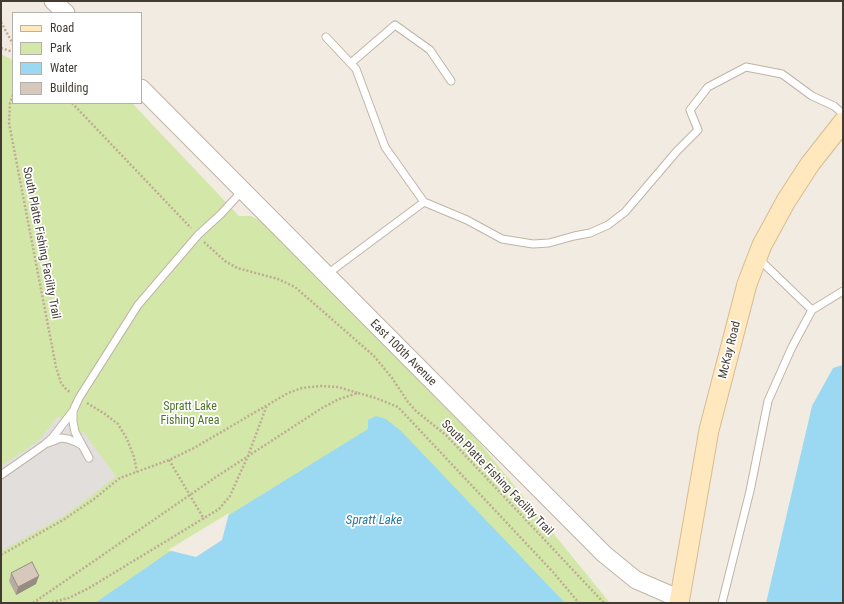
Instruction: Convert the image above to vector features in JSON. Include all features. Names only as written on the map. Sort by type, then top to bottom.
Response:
[{"type":"main road","name":"McKay Road","points":[[679,601],[709,430],[747,284],[762,245],[786,201],[810,164],[843,122]]},
{"type":"street","points":[[54,1],[65,12]]},
{"type":"street","name":"East 100th Avenue","points":[[142,89],[604,554],[636,580],[679,601]]},
{"type":"lane","points":[[351,64],[395,25],[430,50],[451,81]]},
{"type":"lane","points":[[326,37],[356,69],[385,147],[424,202],[467,220],[502,239],[533,244],[549,243],[590,233],[608,225],[625,212],[677,151],[698,130],[690,110],[708,87],[746,67],[782,74],[812,96],[834,106],[843,114]]},
{"type":"lane","points":[[1,475],[44,445],[58,431],[73,410],[79,398],[138,305],[198,234],[221,214],[242,191]]},
{"type":"lane","points":[[326,275],[424,202]]},
{"type":"lane","points":[[757,257],[812,310]]},
{"type":"lane","points":[[722,603],[750,491],[768,401],[792,347],[812,310],[843,291]]},
{"type":"lane","points":[[73,410],[75,432],[89,458]]},
{"type":"lane","points":[[44,445],[61,438],[76,442],[83,447]]},
{"type":"path","points":[[1,22],[12,42]]},
{"type":"path","points":[[1,48],[12,52]]},
{"type":"path","name":"South Platte Fishing Facility Trail","points":[[12,98],[10,104],[9,123],[56,367],[61,383],[68,392]]},
{"type":"path","points":[[73,104],[189,226]]},
{"type":"path","name":"South Platte Fishing Facility Trail","points":[[206,244],[224,260],[237,268],[278,279],[295,287],[365,348],[385,368],[416,411],[447,436],[604,603]]},
{"type":"path","name":"South Platte Fishing Facility Trail","points":[[1,555],[63,520],[94,499],[120,478],[169,460],[194,448],[288,393],[302,388],[320,386],[358,393],[376,398],[398,407],[553,572],[580,603]]},
{"type":"path","points":[[33,603],[190,495],[322,408],[339,399],[358,393]]},
{"type":"path","points":[[88,403],[118,424],[127,439],[134,457],[137,472]]},
{"type":"path","points":[[48,603],[69,598],[82,591],[219,509],[230,496],[268,405]]},
{"type":"path","points":[[169,460],[204,519]]},
{"type":"green space","name":"Spratt Lake Fishing Area","points":[[1,54],[12,60],[12,104],[133,104],[239,216],[251,216],[263,222],[460,419],[610,603],[1,603]]},
{"type":"shaded area","points":[[58,416],[85,434],[116,476],[64,516],[1,551],[1,466],[38,441]]},
{"type":"water","points":[[843,365],[843,603],[766,603],[812,406],[833,368]]},
{"type":"water","name":"Spratt Lake","points":[[376,416],[386,419],[401,431],[565,603],[95,603],[166,554],[368,429],[368,420]]},
{"type":"pier","points":[[229,513],[222,540],[196,557],[168,550]]},
{"type":"building","points":[[32,562],[39,576],[18,587],[11,573]]}]
